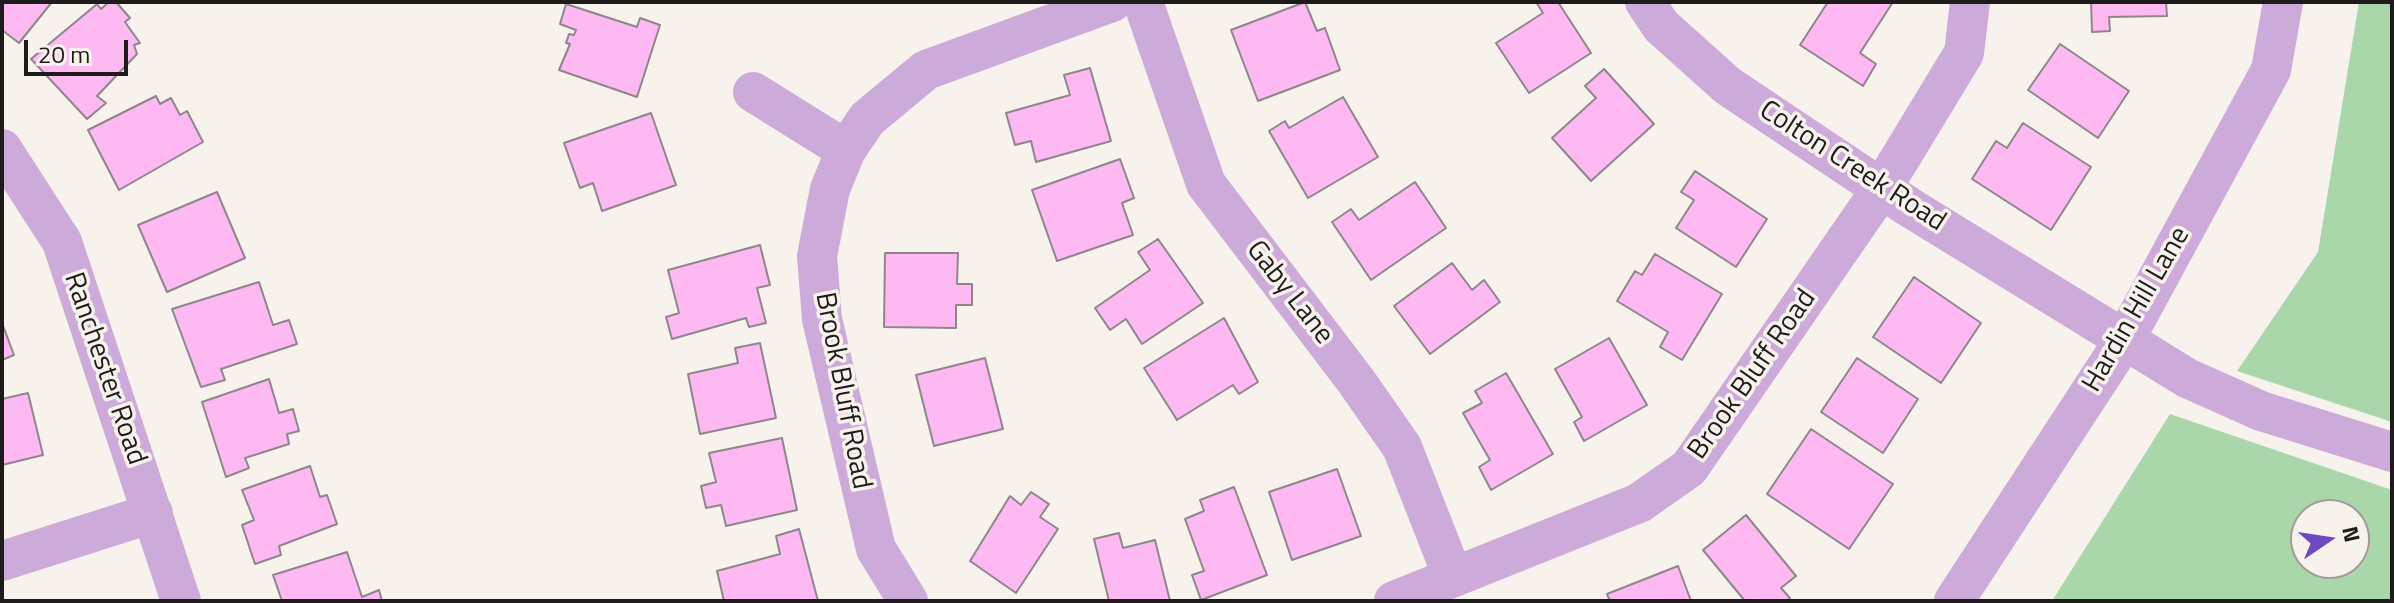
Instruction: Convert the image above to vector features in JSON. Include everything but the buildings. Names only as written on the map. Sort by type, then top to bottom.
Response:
[{"type":"street","name":"Brook Bluff Road","points":[[908,601],[876,549],[822,319],[817,256],[830,189],[846,150],[867,119],[926,70],[1112,2]]},
{"type":"street","name":"Gaby Lane","points":[[1143,2],[1206,184],[1356,381],[1402,447],[1453,577]]},
{"type":"street","name":"Colton Creek Road","points":[[1645,2],[1661,26],[1728,86],[1882,188],[2187,378],[2261,411],[2392,452]]},
{"type":"street","name":"Brook Bluff Road","points":[[1394,601],[1639,503],[1689,468],[1882,188],[1964,53],[1970,2]]},
{"type":"street","name":"Hardin Hill Lane","points":[[1954,601],[2125,339],[2271,70],[2283,2]]},
{"type":"street","points":[[753,92],[846,150]]},
{"type":"street","name":"Ranchester Road","points":[[2,149],[62,242],[181,601]]},
{"type":"street","points":[[2,561],[153,513]]},
{"type":"green space","points":[[2359,2],[2392,2],[2392,422],[2237,371],[2318,252]]},
{"type":"green space","points":[[2170,414],[2392,490],[2392,601],[2052,601]]}]
